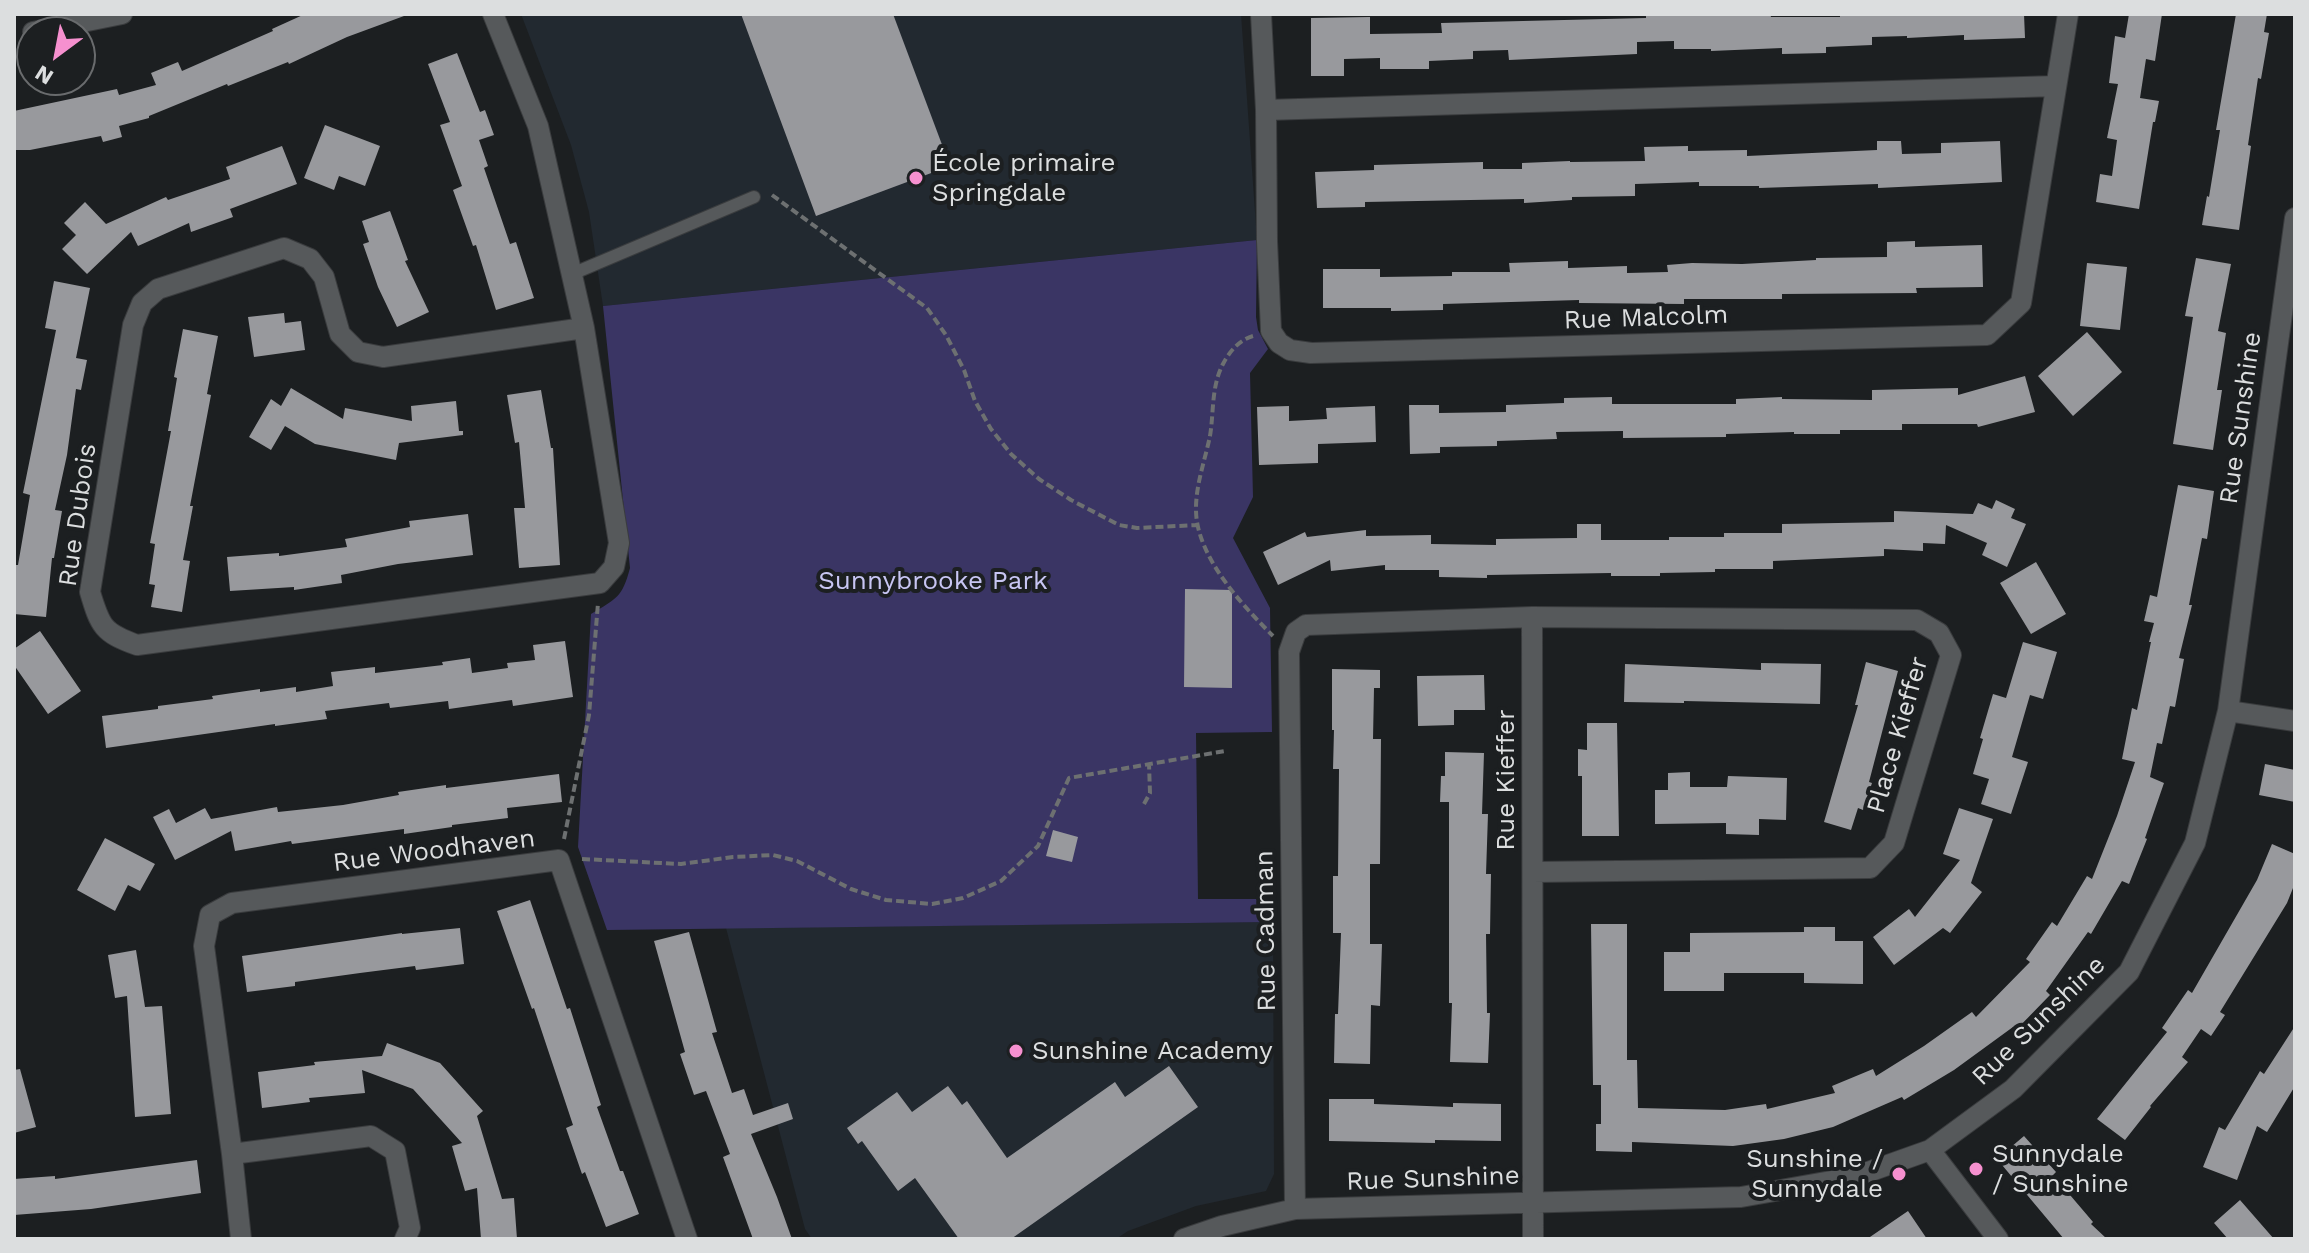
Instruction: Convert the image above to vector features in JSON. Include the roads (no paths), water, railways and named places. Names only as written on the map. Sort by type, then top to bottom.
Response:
[{"type":"street","points":[[96,19],[122,14]]},
{"type":"street","points":[[493,14],[538,126],[584,328]]},
{"type":"street","points":[[1261,14],[1266,110],[2056,86]]},
{"type":"street","name":"Rue Malcolm","points":[[1266,110],[1271,331],[1279,343],[1290,350],[1311,353],[1987,335],[2021,303],[2068,14]]},
{"type":"street","name":"Rue Sunshine","points":[[1184,1239],[1222,1226],[1295,1209],[1741,1197],[1854,1177],[1930,1150],[2013,1089],[2129,972],[2195,843],[2228,711],[2287,320],[2295,218]]},
{"type":"street","name":"Rue Dubois","points":[[284,248],[310,259],[324,277],[340,334],[358,352],[383,357],[584,328],[619,543],[614,567],[600,583],[137,645],[114,637],[98,621],[90,592],[133,325],[142,303],[158,289],[284,248]]},
{"type":"street","name":"Rue Cadman","points":[[1295,1209],[1289,652],[1296,632],[1306,625],[1532,617]]},
{"type":"street","name":"Rue Kieffer","points":[[1532,617],[1533,1239]]},
{"type":"street","name":"Place Kieffer","points":[[1532,617],[1917,620],[1939,633],[1951,655],[1894,843],[1870,868],[1533,872]]},
{"type":"street","points":[[2228,711],[2295,721]]},
{"type":"street","name":"Rue Woodhaven","points":[[234,1238],[232,1154],[204,946],[210,915],[232,903],[559,860],[687,1239]]},
{"type":"street","points":[[232,1154],[371,1136],[395,1151],[410,1228],[405,1239]]},
{"type":"street","points":[[1930,1150],[1998,1239]]},
{"type":"lane","points":[[572,274],[754,197]]},
{"type":"place","name":"École primaire Springdale","points":[[916,178]]},
{"type":"place","name":"Sunshine Academy","points":[[1016,1051]]},
{"type":"place","name":"Sunnydale / Sunshine","points":[[1976,1169]]},
{"type":"place","name":"Sunshine / Sunnydale","points":[[1899,1174]]},
{"type":"park label","name":"Sunnybrooke Park","points":[[933,581]]}]
